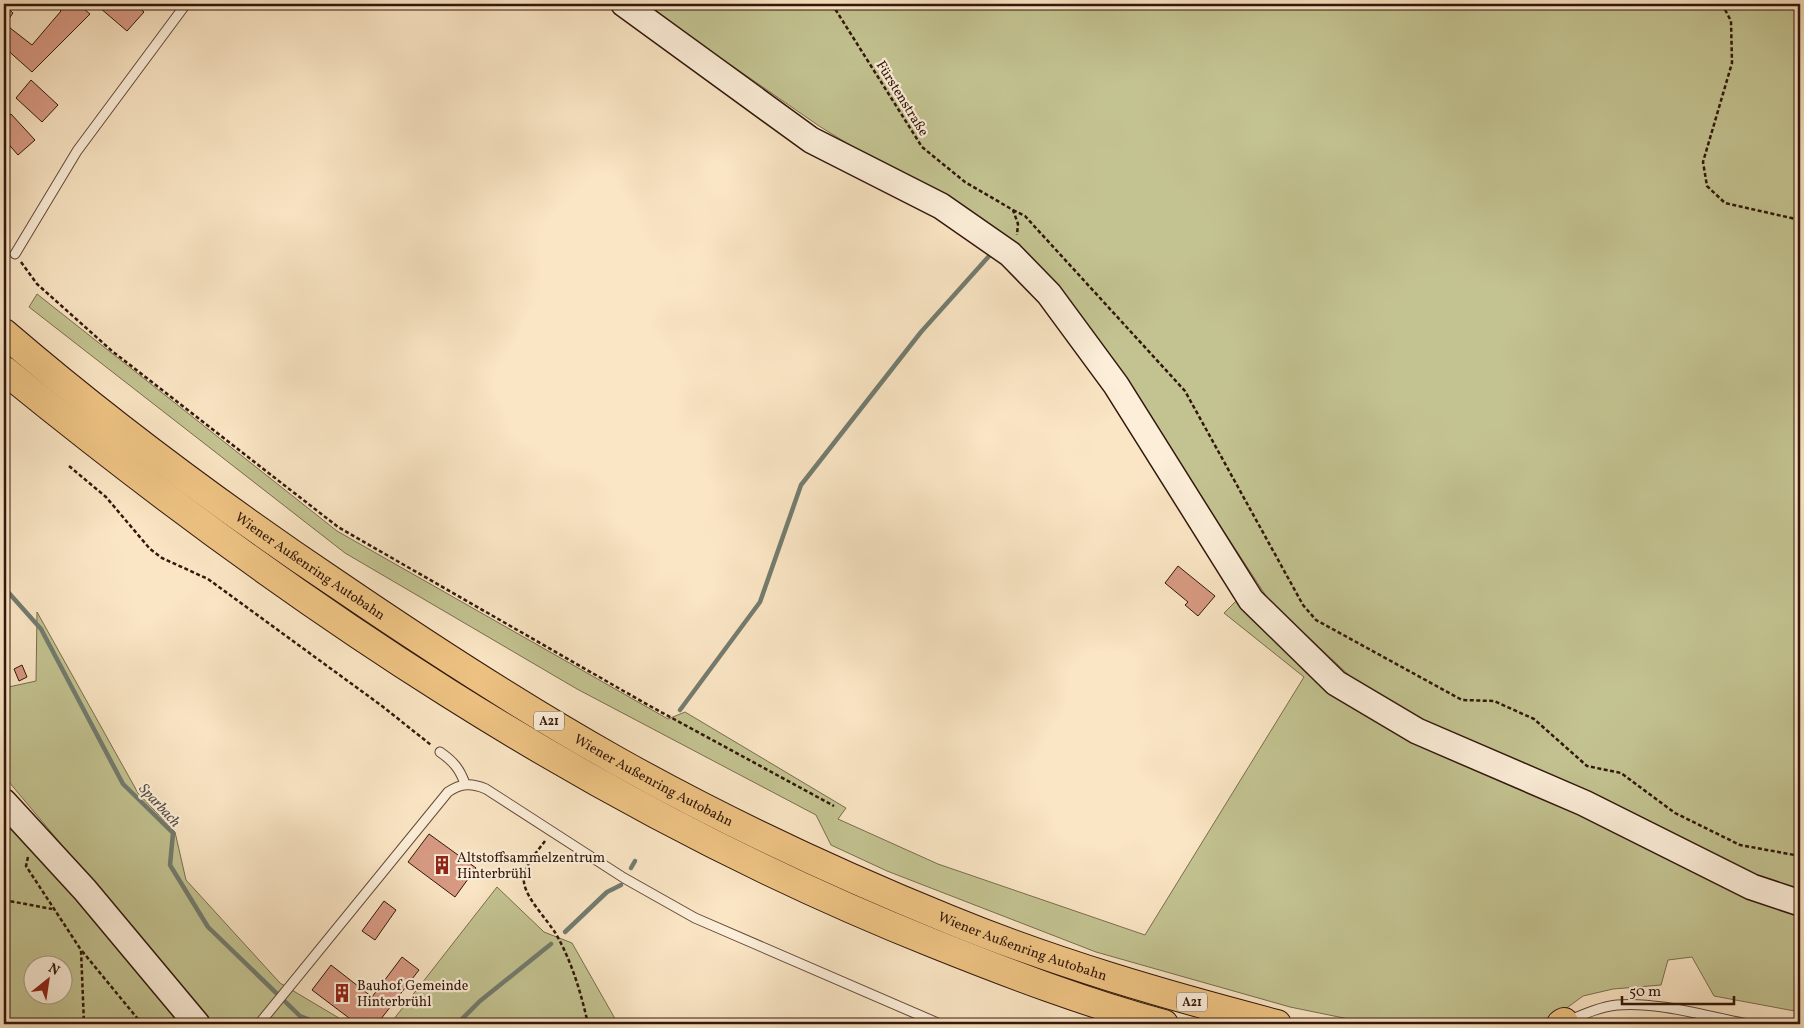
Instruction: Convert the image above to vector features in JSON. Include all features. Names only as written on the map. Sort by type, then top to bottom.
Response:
[{"type":"highway","name":"Wiener Außenring Autobahn","points":[[4,334],[130,436],[255,529],[503,694],[618,762],[770,840],[952,921],[1108,976],[1277,1024]]},
{"type":"highway","name":"Wiener Außenring Autobahn","points":[[4,370],[110,457],[346,626],[482,715],[590,779],[756,866],[867,917],[1051,988],[1164,1024]]},
{"type":"highway","points":[[1051,988],[1118,1024]]},
{"type":"street","points":[[624,4],[811,140],[941,206],[1010,254],[1049,294],[1116,384],[1251,600],[1336,684],[1417,732],[1584,803],[1752,887],[1800,903]]},
{"type":"street","points":[[4,802],[86,890],[197,1024]]},
{"type":"lane","points":[[15,254],[77,151],[186,4]]},
{"type":"lane","points":[[440,752],[452,760],[461,772],[465,784]]},
{"type":"lane","points":[[258,1024],[448,792],[456,786],[465,784],[486,789],[624,878],[695,918],[940,1024]]},
{"type":"lane","points":[[1562,1023],[1590,1011],[1616,1005],[1644,1005],[1748,1024]]},
{"type":"path","name":"Fürstenstraße","points":[[832,4],[922,147],[965,182],[1026,216],[1186,391],[1303,605],[1316,620],[1462,700],[1494,701],[1534,719],[1588,766],[1621,773],[1675,813],[1740,845],[1800,856]]},
{"type":"path","points":[[1722,4],[1731,21],[1732,64],[1703,162],[1707,186],[1726,203],[1800,220]]},
{"type":"path","points":[[1013,210],[1018,224]]},
{"type":"path","points":[[15,254],[37,284],[112,351],[338,527],[648,705],[834,806]]},
{"type":"path","points":[[69,466],[106,497],[150,549],[162,558],[208,579],[360,689],[440,752]]},
{"type":"path","points":[[552,832],[529,862],[523,879],[530,898],[556,933],[580,989],[588,1024]]},
{"type":"path","points":[[38,839],[30,847],[26,866],[52,909],[81,950],[142,1024]]},
{"type":"path","points":[[4,900],[52,909]]},
{"type":"path","points":[[81,950],[84,1024]]},
{"type":"green space","points":[[643,4],[1800,4],[1800,897],[1373,698],[1268,599],[1092,330],[1020,250],[819,126]]},
{"type":"green space","points":[[37,294],[337,531],[668,719],[685,712],[846,808],[838,819],[938,864],[1145,935],[1304,677],[1224,613],[1236,601],[1333,689],[1800,913],[1800,1012],[1714,996],[1692,957],[1668,960],[1661,985],[1613,989],[1583,996],[1545,1024],[1373,1024],[1290,1007],[1096,952],[887,871],[831,845],[816,815],[577,689],[345,553],[29,307]]},
{"type":"green space","points":[[37,612],[138,793],[175,832],[186,880],[280,983],[349,1024],[212,1024],[4,776],[4,688],[36,681]]},
{"type":"green space","points":[[7,820],[190,1024],[4,1024],[4,823]]},
{"type":"green space","points":[[497,887],[544,932],[572,943],[618,1024],[390,1024]]},
{"type":"building","points":[[55,4],[78,4],[90,14],[32,72],[4,47],[4,5],[13,13],[5,24],[32,45],[61,11]]},
{"type":"building","points":[[104,4],[135,4],[144,12],[127,31],[100,8]]},
{"type":"building","points":[[31,80],[58,105],[42,122],[16,98]]},
{"type":"building","points":[[11,114],[35,140],[18,155],[4,139],[4,120]]},
{"type":"building","points":[[1178,566],[1215,596],[1198,616],[1185,605],[1188,602],[1165,583]]},
{"type":"building","points":[[22,665],[27,677],[19,681],[14,669]]},
{"type":"building","name":"Altstoffsammelzentrum Hinterbrühl","points":[[429,834],[476,868],[455,897],[408,862]]},
{"type":"building","points":[[384,901],[396,910],[375,940],[362,931]]},
{"type":"building","name":"Bauhof Gemeinde Hinterbrühl","points":[[402,957],[419,970],[377,1024],[357,1024],[312,990],[331,965],[372,997]]},
{"type":"waterway","points":[[680,710],[760,602],[801,485],[921,332],[990,255]]},
{"type":"waterway","name":"Sparbach","points":[[4,574],[8,592],[41,629],[123,784],[173,833],[170,865],[208,927],[300,1016],[320,1024]]},
{"type":"waterway","points":[[631,868],[635,861]]},
{"type":"waterway","points":[[565,932],[607,892],[621,885]]},
{"type":"waterway","points":[[457,1024],[480,1001],[551,944]]},
{"type":"place","name":"Altstoffsammelzentrum Hinterbrühl","points":[[442,865]]},
{"type":"place","name":"Bauhof Gemeinde Hinterbrühl","points":[[342,993]]}]
